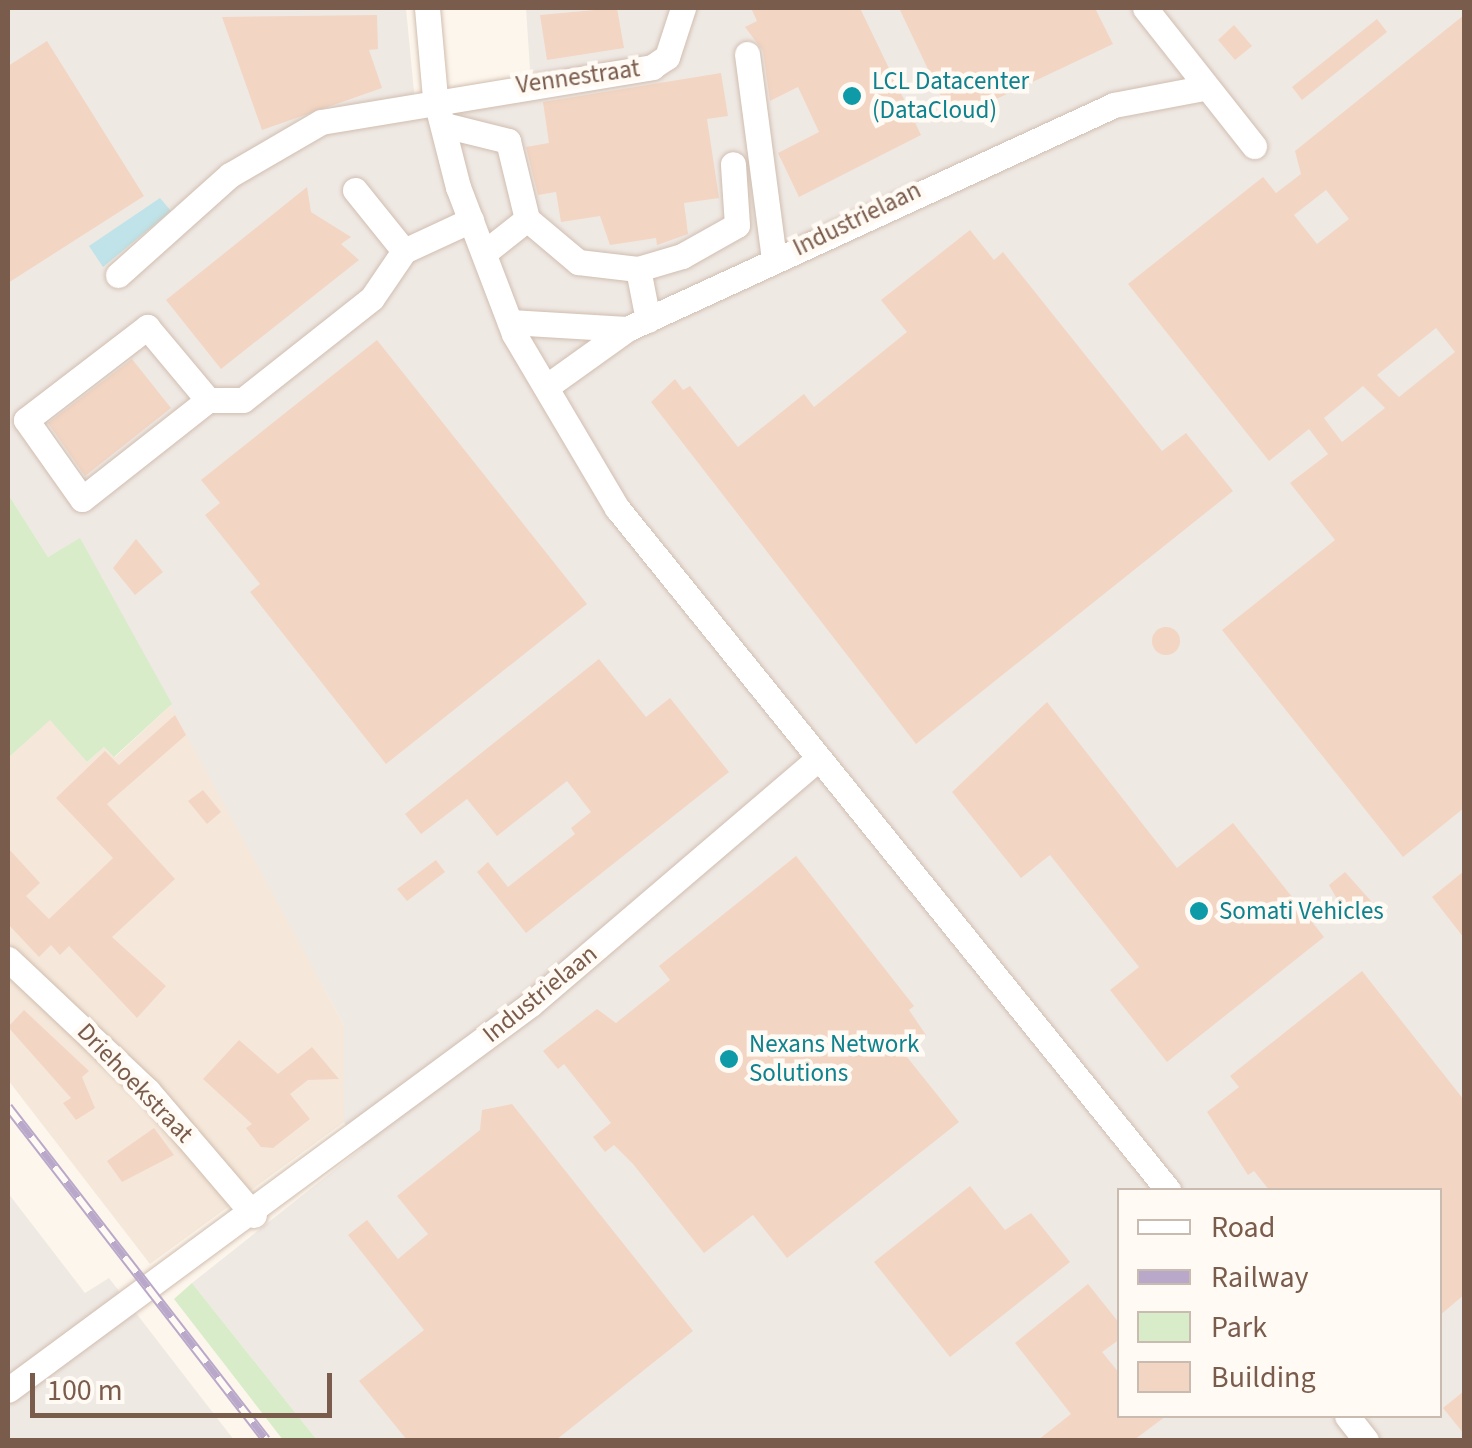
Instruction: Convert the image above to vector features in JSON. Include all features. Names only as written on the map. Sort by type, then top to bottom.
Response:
[{"type":"street","points":[[427,8],[435,97],[471,220],[510,322],[618,508],[816,761],[1166,1188]]},
{"type":"street","name":"Vennestraat","points":[[435,97],[652,68],[666,57],[683,8]]},
{"type":"street","points":[[1146,8],[1204,88],[1254,146]]},
{"type":"street","points":[[747,54],[774,259]]},
{"type":"street","name":"Industrielaan","points":[[510,322],[637,325],[1114,105],[1204,88]]},
{"type":"street","points":[[118,275],[230,176],[321,122],[435,97]]},
{"type":"street","points":[[444,125],[508,141],[528,219],[578,262],[638,268],[682,256],[737,225],[733,164]]},
{"type":"street","points":[[355,190],[404,251]]},
{"type":"street","points":[[484,254],[528,219]]},
{"type":"street","points":[[208,400],[147,326],[26,420],[82,499],[208,400],[243,400],[372,298],[404,251],[471,220]]},
{"type":"street","points":[[546,387],[637,325],[638,268]]},
{"type":"street","name":"Industrielaan","points":[[8,1390],[167,1267],[254,1215],[531,1004],[816,761]]},
{"type":"street","name":"Driehoekstraat","points":[[8,959],[148,1091],[254,1215]]},
{"type":"street","points":[[1349,1418],[1366,1440]]},
{"type":"shaded area","points":[[8,8],[406,8],[415,102],[531,85],[526,8],[1464,8],[1464,1440],[317,1440],[192,1283],[362,1148],[344,1122],[344,1025],[80,539],[48,557],[8,494]]},
{"type":"shaded area","points":[[172,704],[344,1025],[344,1122],[150,1264],[8,1080],[8,758],[50,719],[87,762],[104,747],[115,757]]},
{"type":"shaded area","points":[[8,1193],[85,1293],[109,1278],[234,1440],[8,1440]]},
{"type":"green space","points":[[8,494],[48,557],[80,538],[172,704],[114,757],[104,747],[87,762],[50,720],[8,758]]},
{"type":"green space","points":[[192,1283],[317,1440],[283,1440],[174,1299]]},
{"type":"water","points":[[160,198],[171,211],[103,267],[89,246]]},
{"type":"building","points":[[617,8],[624,48],[547,60],[540,15]]},
{"type":"building","name":"LCL Datacenter (DataCloud)","points":[[751,8],[860,8],[921,135],[799,197],[778,153],[819,132],[798,87],[770,101],[763,51],[745,27],[757,21]]},
{"type":"building","points":[[899,8],[1095,8],[1113,44],[952,120]]},
{"type":"building","points":[[377,15],[378,49],[369,50],[382,88],[262,130],[222,17]]},
{"type":"building","points":[[1464,15],[1464,808],[1403,857],[1222,630],[1335,540],[1290,483],[1328,454],[1309,429],[1269,461],[1128,284],[1263,177],[1276,193],[1301,174],[1295,151]],"holes":[[[1326,190],[1349,219],[1317,244],[1294,215]],[[1436,328],[1455,352],[1399,397],[1377,375]],[[1363,386],[1385,408],[1342,442],[1324,418]]]},
{"type":"building","points":[[1377,19],[1387,32],[1302,100],[1292,87]]},
{"type":"building","points":[[1234,25],[1252,46],[1235,60],[1218,40]]},
{"type":"building","points":[[47,41],[144,196],[8,283],[8,66]]},
{"type":"building","points":[[721,73],[728,116],[707,119],[719,198],[684,203],[688,234],[657,245],[656,238],[610,245],[600,216],[561,222],[556,192],[538,195],[526,147],[549,143],[543,102]]},
{"type":"building","points":[[307,187],[311,212],[351,237],[341,244],[359,260],[221,369],[166,300]]},
{"type":"building","points":[[970,230],[994,260],[1003,252],[1162,451],[1186,433],[1233,491],[916,744],[651,402],[675,379],[683,390],[690,386],[738,447],[804,394],[814,407],[907,332],[881,300]]},
{"type":"building","points":[[377,340],[587,604],[386,764],[250,592],[260,584],[205,515],[220,503],[201,480]]},
{"type":"building","points":[[132,359],[171,408],[85,476],[48,423]]},
{"type":"building","points":[[136,539],[163,572],[135,595],[113,568]]},
{"type":"building","points":[[1166,627],[1176,631],[1180,641],[1176,651],[1166,655],[1156,651],[1152,641],[1156,631]]},
{"type":"building","points":[[599,659],[646,717],[670,698],[729,772],[526,933],[477,872],[488,862],[508,887],[575,834],[571,828],[591,812],[567,781],[497,836],[467,799],[421,834],[405,814]]},
{"type":"building","name":"Somati Vehicles","points":[[1047,702],[1177,868],[1233,823],[1324,937],[1167,1062],[1110,990],[1139,967],[1050,855],[1021,878],[952,792]]},
{"type":"building","points":[[175,715],[186,735],[107,804],[175,879],[112,937],[166,986],[137,1018],[69,946],[60,955],[51,945],[39,957],[8,924],[8,848],[40,883],[26,896],[49,919],[113,858],[56,798],[105,751],[119,765]]},
{"type":"building","points":[[203,790],[221,812],[207,824],[188,801]]},
{"type":"building","name":"Nexans Network Solutions","points":[[796,856],[914,1006],[909,1010],[926,1035],[903,1052],[959,1122],[787,1258],[753,1215],[704,1253],[633,1164],[614,1145],[605,1152],[593,1137],[611,1123],[564,1064],[558,1069],[543,1051],[597,1009],[616,1023],[670,980],[659,966]]},
{"type":"building","points":[[436,860],[445,872],[407,901],[397,889]]},
{"type":"building","points":[[1464,871],[1464,938],[1432,897]]},
{"type":"building","points":[[1345,872],[1371,901],[1364,921],[1348,918],[1329,885]]},
{"type":"building","points":[[1362,971],[1464,1100],[1464,1295],[1442,1313],[1442,1188],[1267,1188],[1254,1171],[1248,1175],[1207,1112],[1239,1087],[1230,1076]]},
{"type":"building","points":[[24,1010],[89,1071],[82,1077],[95,1108],[76,1120],[63,1103],[71,1098],[8,1027]]},
{"type":"building","points":[[239,1040],[278,1074],[312,1047],[339,1079],[308,1080],[290,1094],[310,1119],[273,1148],[261,1147],[246,1128],[252,1124],[203,1079]]},
{"type":"building","points":[[512,1104],[693,1331],[556,1440],[407,1440],[359,1381],[424,1330],[348,1235],[367,1220],[398,1259],[428,1234],[397,1196],[480,1130],[482,1110]]},
{"type":"building","points":[[154,1128],[174,1155],[122,1182],[107,1161]]},
{"type":"building","points":[[970,1186],[1005,1230],[1031,1213],[1070,1262],[950,1357],[874,1262]]},
{"type":"building","points":[[1088,1284],[1117,1320],[1117,1341],[1102,1352],[1117,1370],[1117,1418],[1163,1418],[1134,1440],[1038,1440],[1071,1414],[1015,1343]]},
{"type":"building","points":[[1464,1391],[1464,1434],[1443,1408]]},
{"type":"railway","points":[[8,1107],[266,1440]]},
{"type":"place","name":"LCL Datacenter (DataCloud)","points":[[852,96]]},
{"type":"place","name":"Somati Vehicles","points":[[1199,911]]},
{"type":"place","name":"Nexans Network Solutions","points":[[729,1059]]}]
